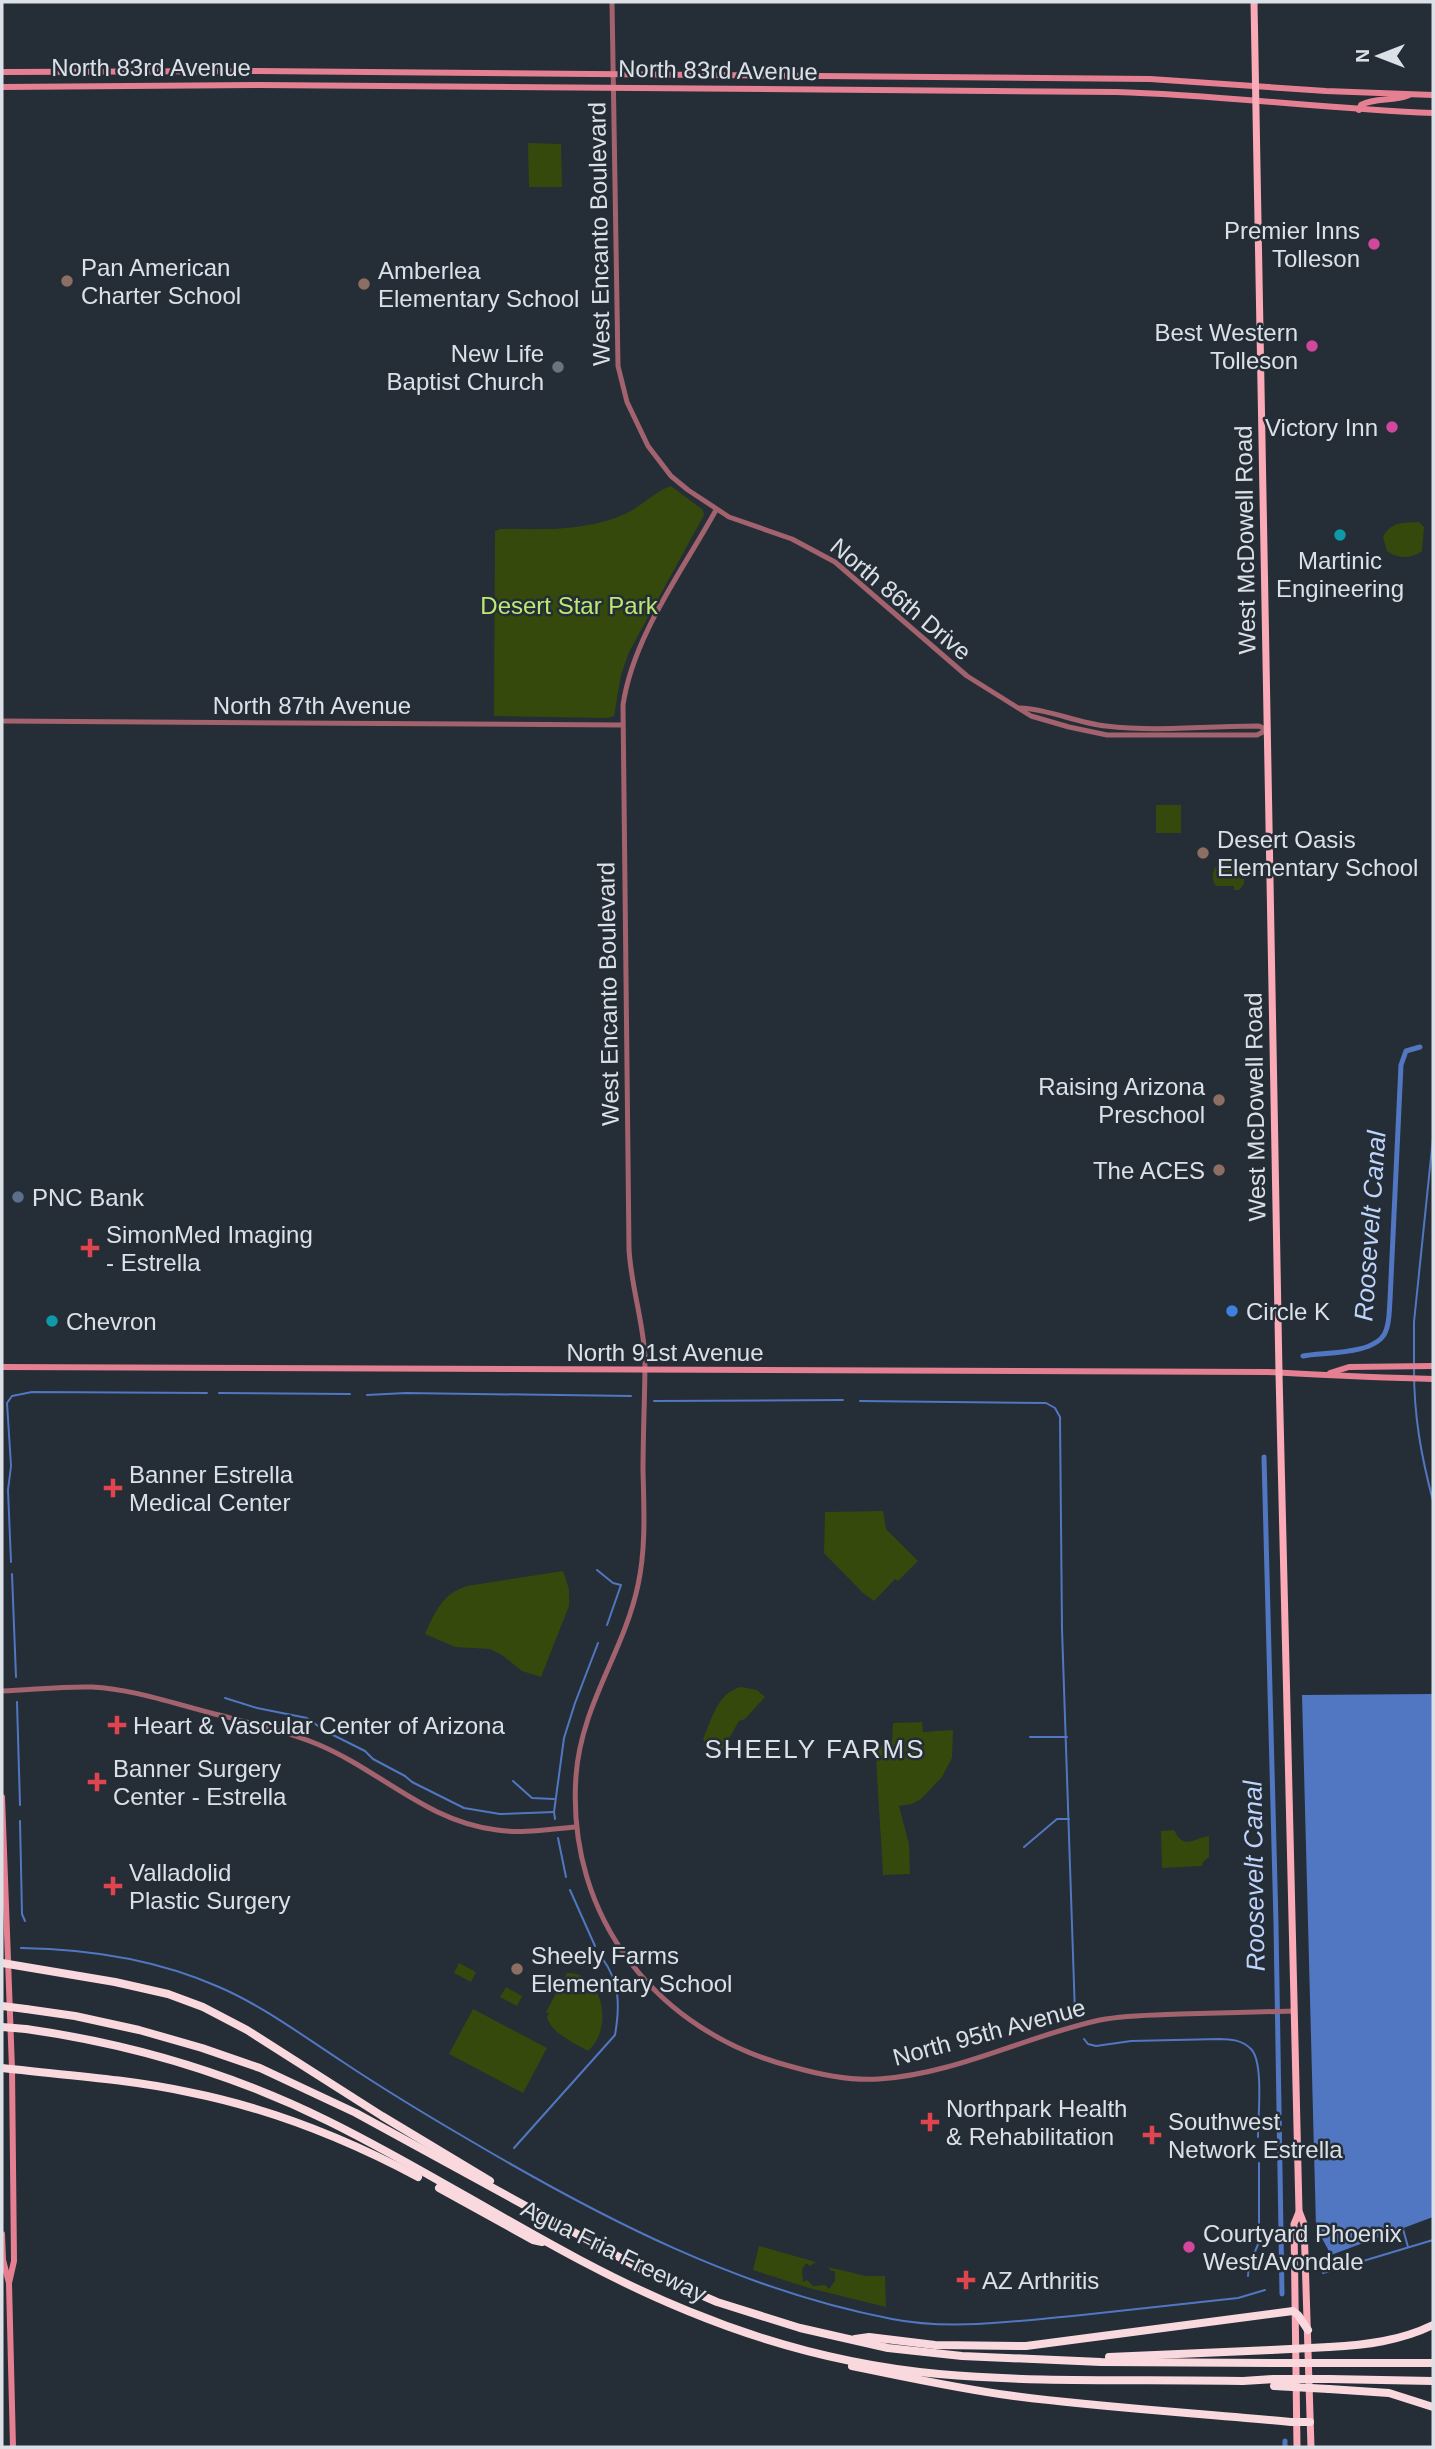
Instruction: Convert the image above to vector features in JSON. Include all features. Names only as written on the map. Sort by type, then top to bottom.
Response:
[{"type":"highway","points":[[5,1963],[129,1985],[168,1994],[203,2007],[240,2026],[488,2179],[502,2193]]},
{"type":"highway","name":"Agua Fria Freeway","points":[[2,2006],[139,2030],[250,2065],[332,2101],[602,2249],[673,2284],[764,2317],[888,2348],[936,2354],[1068,2360]]},
{"type":"highway","name":"Agua Fria Freeway","points":[[2,2027],[92,2040],[151,2054],[257,2089],[349,2132],[610,2276],[689,2312],[829,2357],[912,2371],[984,2378],[1274,2382]]},
{"type":"highway","points":[[2,2068],[158,2086],[289,2119],[365,2149],[533,2240],[555,2246]]},
{"type":"highway","points":[[845,2339],[869,2337],[935,2345],[1026,2346],[1295,2312],[1308,2330]]},
{"type":"highway","points":[[1068,2360],[1386,2342],[1433,2325]]},
{"type":"highway","points":[[829,2357],[846,2365],[1012,2396],[1164,2412],[1310,2422]]},
{"type":"highway","points":[[1068,2360],[1433,2363]]},
{"type":"highway","points":[[1274,2382],[1329,2379],[1433,2381]]},
{"type":"highway","points":[[1274,2382],[1389,2393],[1433,2407]]},
{"type":"main road","name":"West McDowell Road","points":[[1254,2],[1279,1373],[1299,2211],[1304,2224],[1311,2447]]},
{"type":"main road","name":"North 83rd Avenue","points":[[2,72],[235,71],[1049,77],[1166,79],[1326,91],[1433,95]]},
{"type":"main road","points":[[1049,77],[1049,91]]},
{"type":"main road","name":"North 83rd Avenue","points":[[2,87],[270,85],[1049,91],[1191,94],[1359,110],[1433,113]]},
{"type":"main road","points":[[1359,110],[1361,105],[1367,102],[1398,100],[1410,94]]},
{"type":"main road","name":"North 91st Avenue","points":[[1328,1374],[1349,1367],[1432,1366]]},
{"type":"main road","name":"North 91st Avenue","points":[[2,1367],[1279,1373],[1432,1379]]},
{"type":"main road","points":[[2,1797],[5,1963],[12,2069],[13,2261],[9,2283],[13,2447]]},
{"type":"main road","name":"West McDowell Road","points":[[1297,2447],[1294,2224],[1299,2211]]},
{"type":"main road","points":[[2,2234],[3,2260],[9,2283]]},
{"type":"street","name":"West Encanto Boulevard","points":[[612,2],[617,335],[620,376],[630,411],[653,453],[671,476],[716,510],[635,655],[625,689],[621,725],[629,1249],[630,1274],[643,1336],[645,1371],[644,1537],[641,1572],[628,1620],[592,1703],[582,1736],[576,1780],[576,1827],[586,1876],[603,1920],[638,1974],[668,2004]]},
{"type":"street","name":"North 86th Drive","points":[[716,510],[741,522],[799,542],[835,562],[967,676],[1031,716],[1091,732],[1116,735],[1258,735],[1267,730]]},
{"type":"street","name":"North 86th Drive","points":[[1020,708],[1034,708],[1078,722],[1117,727],[1259,726],[1267,730]]},
{"type":"street","name":"North 87th Avenue","points":[[2,721],[621,725]]},
{"type":"street","points":[[1116,735],[1117,727]]},
{"type":"street","points":[[2,1691],[92,1687],[141,1695],[318,1744],[411,1799],[463,1824],[509,1831],[576,1827]]},
{"type":"street","name":"North 95th Avenue","points":[[668,2004],[716,2038],[752,2055],[809,2071],[866,2079],[927,2072],[1105,2019],[1295,2011]]},
{"type":"green space","points":[[528,143],[561,144],[562,187],[529,187]]},
{"type":"green space","name":"Desert Star Park","points":[[671,486],[703,510],[704,515],[629,652],[621,675],[614,716],[494,716],[495,531],[566,528],[598,523],[629,512]]},
{"type":"green space","points":[[1419,522],[1424,527],[1422,551],[1404,557],[1387,551],[1383,537],[1390,528],[1398,524]]},
{"type":"green space","points":[[1156,805],[1181,805],[1181,833],[1156,833]]},
{"type":"green space","points":[[1231,860],[1236,863],[1240,879],[1244,879],[1239,890],[1234,890],[1234,886],[1216,886],[1214,881],[1215,868]]},
{"type":"green space","points":[[883,1511],[886,1529],[918,1561],[898,1581],[895,1579],[874,1601],[824,1553],[825,1512]]},
{"type":"green space","points":[[563,1571],[569,1589],[569,1606],[541,1677],[522,1671],[490,1649],[455,1647],[425,1634],[441,1604],[459,1589]]},
{"type":"green space","points":[[741,1687],[757,1690],[765,1697],[745,1719],[739,1721],[723,1749],[706,1744],[703,1739],[716,1708],[726,1695]]},
{"type":"green space","points":[[922,1722],[923,1732],[953,1730],[952,1758],[942,1777],[921,1799],[899,1806],[909,1844],[910,1874],[883,1875],[876,1746],[886,1746],[892,1742],[893,1723]]},
{"type":"green space","points":[[1174,1830],[1186,1842],[1209,1836],[1209,1857],[1202,1866],[1162,1868],[1161,1831]]},
{"type":"green space","points":[[459,1963],[476,1972],[471,1982],[454,1973]]},
{"type":"green space","points":[[567,1973],[579,1975],[589,1981],[601,2003],[601,2029],[588,2051],[558,2033],[547,2017],[549,2014],[546,2012]]},
{"type":"green space","points":[[506,1987],[522,1996],[517,2006],[500,1997]]},
{"type":"green space","points":[[473,2009],[547,2048],[523,2093],[449,2054]]},
{"type":"green space","points":[[759,2246],[816,2262],[810,2266],[806,2263],[802,2270],[803,2282],[807,2280],[813,2286],[825,2285],[829,2289],[835,2281],[835,2271],[828,2267],[866,2276],[885,2276],[886,2307],[809,2288],[753,2270]]},
{"type":"water","points":[[1433,1694],[1433,2217],[1331,2255],[1316,2227],[1302,1695]]},
{"type":"waterway","points":[[1433,181],[1433,237]]},
{"type":"waterway","name":"Roosevelt Canal","points":[[1303,1356],[1360,1349],[1379,1340],[1387,1329],[1401,1065],[1406,1051],[1420,1047]]},
{"type":"waterway","points":[[1414,1363],[1414,1322],[1433,1138]]},
{"type":"waterway","points":[[1414,1369],[1419,1436],[1433,1501]]},
{"type":"waterway","points":[[11,1562],[8,1490],[11,1466],[7,1403],[12,1396],[32,1392],[207,1393]]},
{"type":"waterway","points":[[219,1393],[350,1394]]},
{"type":"waterway","points":[[367,1395],[406,1393],[631,1396]]},
{"type":"waterway","points":[[654,1401],[843,1400]]},
{"type":"waterway","points":[[860,1401],[1046,1403],[1055,1408],[1060,1417],[1062,1629],[1075,2014]]},
{"type":"waterway","name":"Roosevelt Canal","points":[[1264,1457],[1282,2294]]},
{"type":"waterway","points":[[597,1570],[613,1583],[621,1585],[607,1625]]},
{"type":"waterway","points":[[12,1574],[16,1677]]},
{"type":"waterway","points":[[555,1819],[564,1738],[598,1643]]},
{"type":"waterway","points":[[225,1698],[257,1708],[307,1718],[412,1782],[464,1808],[500,1814],[554,1812]]},
{"type":"waterway","points":[[17,1702],[20,1805]]},
{"type":"waterway","points":[[1030,1737],[1067,1737]]},
{"type":"waterway","points":[[513,1781],[532,1798],[554,1799]]},
{"type":"waterway","points":[[1024,1847],[1057,1819],[1069,1819]]},
{"type":"waterway","points":[[20,1821],[22,1914],[25,1921]]},
{"type":"waterway","points":[[558,1838],[566,1877]]},
{"type":"waterway","points":[[570,1890],[595,1946]]},
{"type":"waterway","points":[[21,1948],[122,1958],[172,1970],[219,1987],[267,2012],[375,2083],[571,2198],[727,2271],[836,2306],[913,2322],[977,2324],[1238,2298],[1265,2290]]},
{"type":"waterway","points":[[514,2148],[615,2035],[617,1995],[612,1976],[602,1958]]},
{"type":"waterway","points":[[1084,2039],[1088,2044],[1096,2046],[1131,2041],[1219,2039],[1244,2044],[1251,2049],[1258,2065],[1258,2137]]},
{"type":"waterway","points":[[1248,2276],[1249,2266],[1259,2242],[1259,2163]]},
{"type":"waterway","points":[[1403,2229],[1408,2247]]},
{"type":"waterway","points":[[1323,2273],[1433,2240]]},
{"type":"waterway","name":"Roosevelt Canal","points":[[1285,2441],[1285,2447]]},
{"type":"place","name":"Premier Inns Tolleson","points":[[1374,244]]},
{"type":"place","name":"Pan American Charter School","points":[[67,281]]},
{"type":"place","name":"Amberlea Elementary School","points":[[364,284]]},
{"type":"place","name":"Best Western Tolleson","points":[[1312,346]]},
{"type":"place","name":"New Life Baptist Church","points":[[558,367]]},
{"type":"place","name":"Victory Inn","points":[[1392,427]]},
{"type":"place","name":"Martinic Engineering","points":[[1340,535]]},
{"type":"place","name":"Desert Oasis Elementary School","points":[[1203,853]]},
{"type":"place","name":"Raising Arizona Preschool","points":[[1219,1100]]},
{"type":"place","name":"The ACES","points":[[1219,1170]]},
{"type":"place","name":"PNC Bank","points":[[18,1197]]},
{"type":"place","name":"SimonMed Imaging - Estrella","points":[[90,1248]]},
{"type":"place","name":"Circle K","points":[[1232,1311]]},
{"type":"place","name":"Chevron","points":[[52,1321]]},
{"type":"place","name":"Banner Estrella Medical Center","points":[[113,1488]]},
{"type":"place","name":"Heart & Vascular Center of Arizona","points":[[117,1725]]},
{"type":"place","name":"Banner Surgery Center - Estrella","points":[[97,1782]]},
{"type":"place","name":"Valladolid Plastic Surgery","points":[[113,1886]]},
{"type":"place","name":"Sheely Farms Elementary School","points":[[517,1969]]},
{"type":"place","name":"Northpark Health & Rehabilitation","points":[[930,2122]]},
{"type":"place","name":"Southwest Network Estrella","points":[[1152,2135]]},
{"type":"place","name":"Courtyard Phoenix West/Avondale","points":[[1189,2247]]},
{"type":"place","name":"AZ Arthritis","points":[[966,2280]]},
{"type":"district","name":"SHEELY FARMS","points":[[815,1749]]}]
